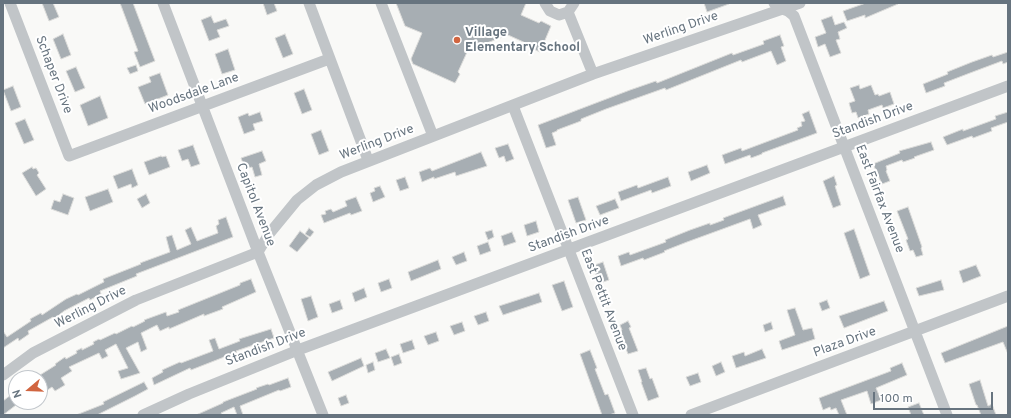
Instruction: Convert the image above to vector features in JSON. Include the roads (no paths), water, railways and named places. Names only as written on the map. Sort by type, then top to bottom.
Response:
[{"type":"street","name":"Schaper Drive","points":[[10,3],[69,156]]},
{"type":"street","name":"Capitol Avenue","points":[[163,3],[258,252],[323,415]]},
{"type":"street","points":[[381,3],[433,136]]},
{"type":"street","points":[[546,3],[550,11],[554,14],[564,14],[571,7],[593,74]]},
{"type":"street","name":"Werling Drive","points":[[3,375],[33,353],[136,300],[258,252],[269,234],[286,212],[306,192],[327,179],[368,160],[513,106],[593,74],[778,6],[800,3]]},
{"type":"street","points":[[311,4],[329,59],[368,160]]},
{"type":"street","name":"East Fairfax Avenue","points":[[778,6],[794,16],[947,415]]},
{"type":"street","name":"Woodsdale Lane","points":[[69,156],[329,59]]},
{"type":"street","name":"Standish Drive","points":[[143,415],[188,394],[298,350],[1008,86]]},
{"type":"street","name":"East Pettit Avenue","points":[[513,106],[633,415]]},
{"type":"street","name":"Plaza Drive","points":[[691,415],[1008,296]]},
{"type":"place","name":"Village Elementary School","points":[[457,40]]}]
